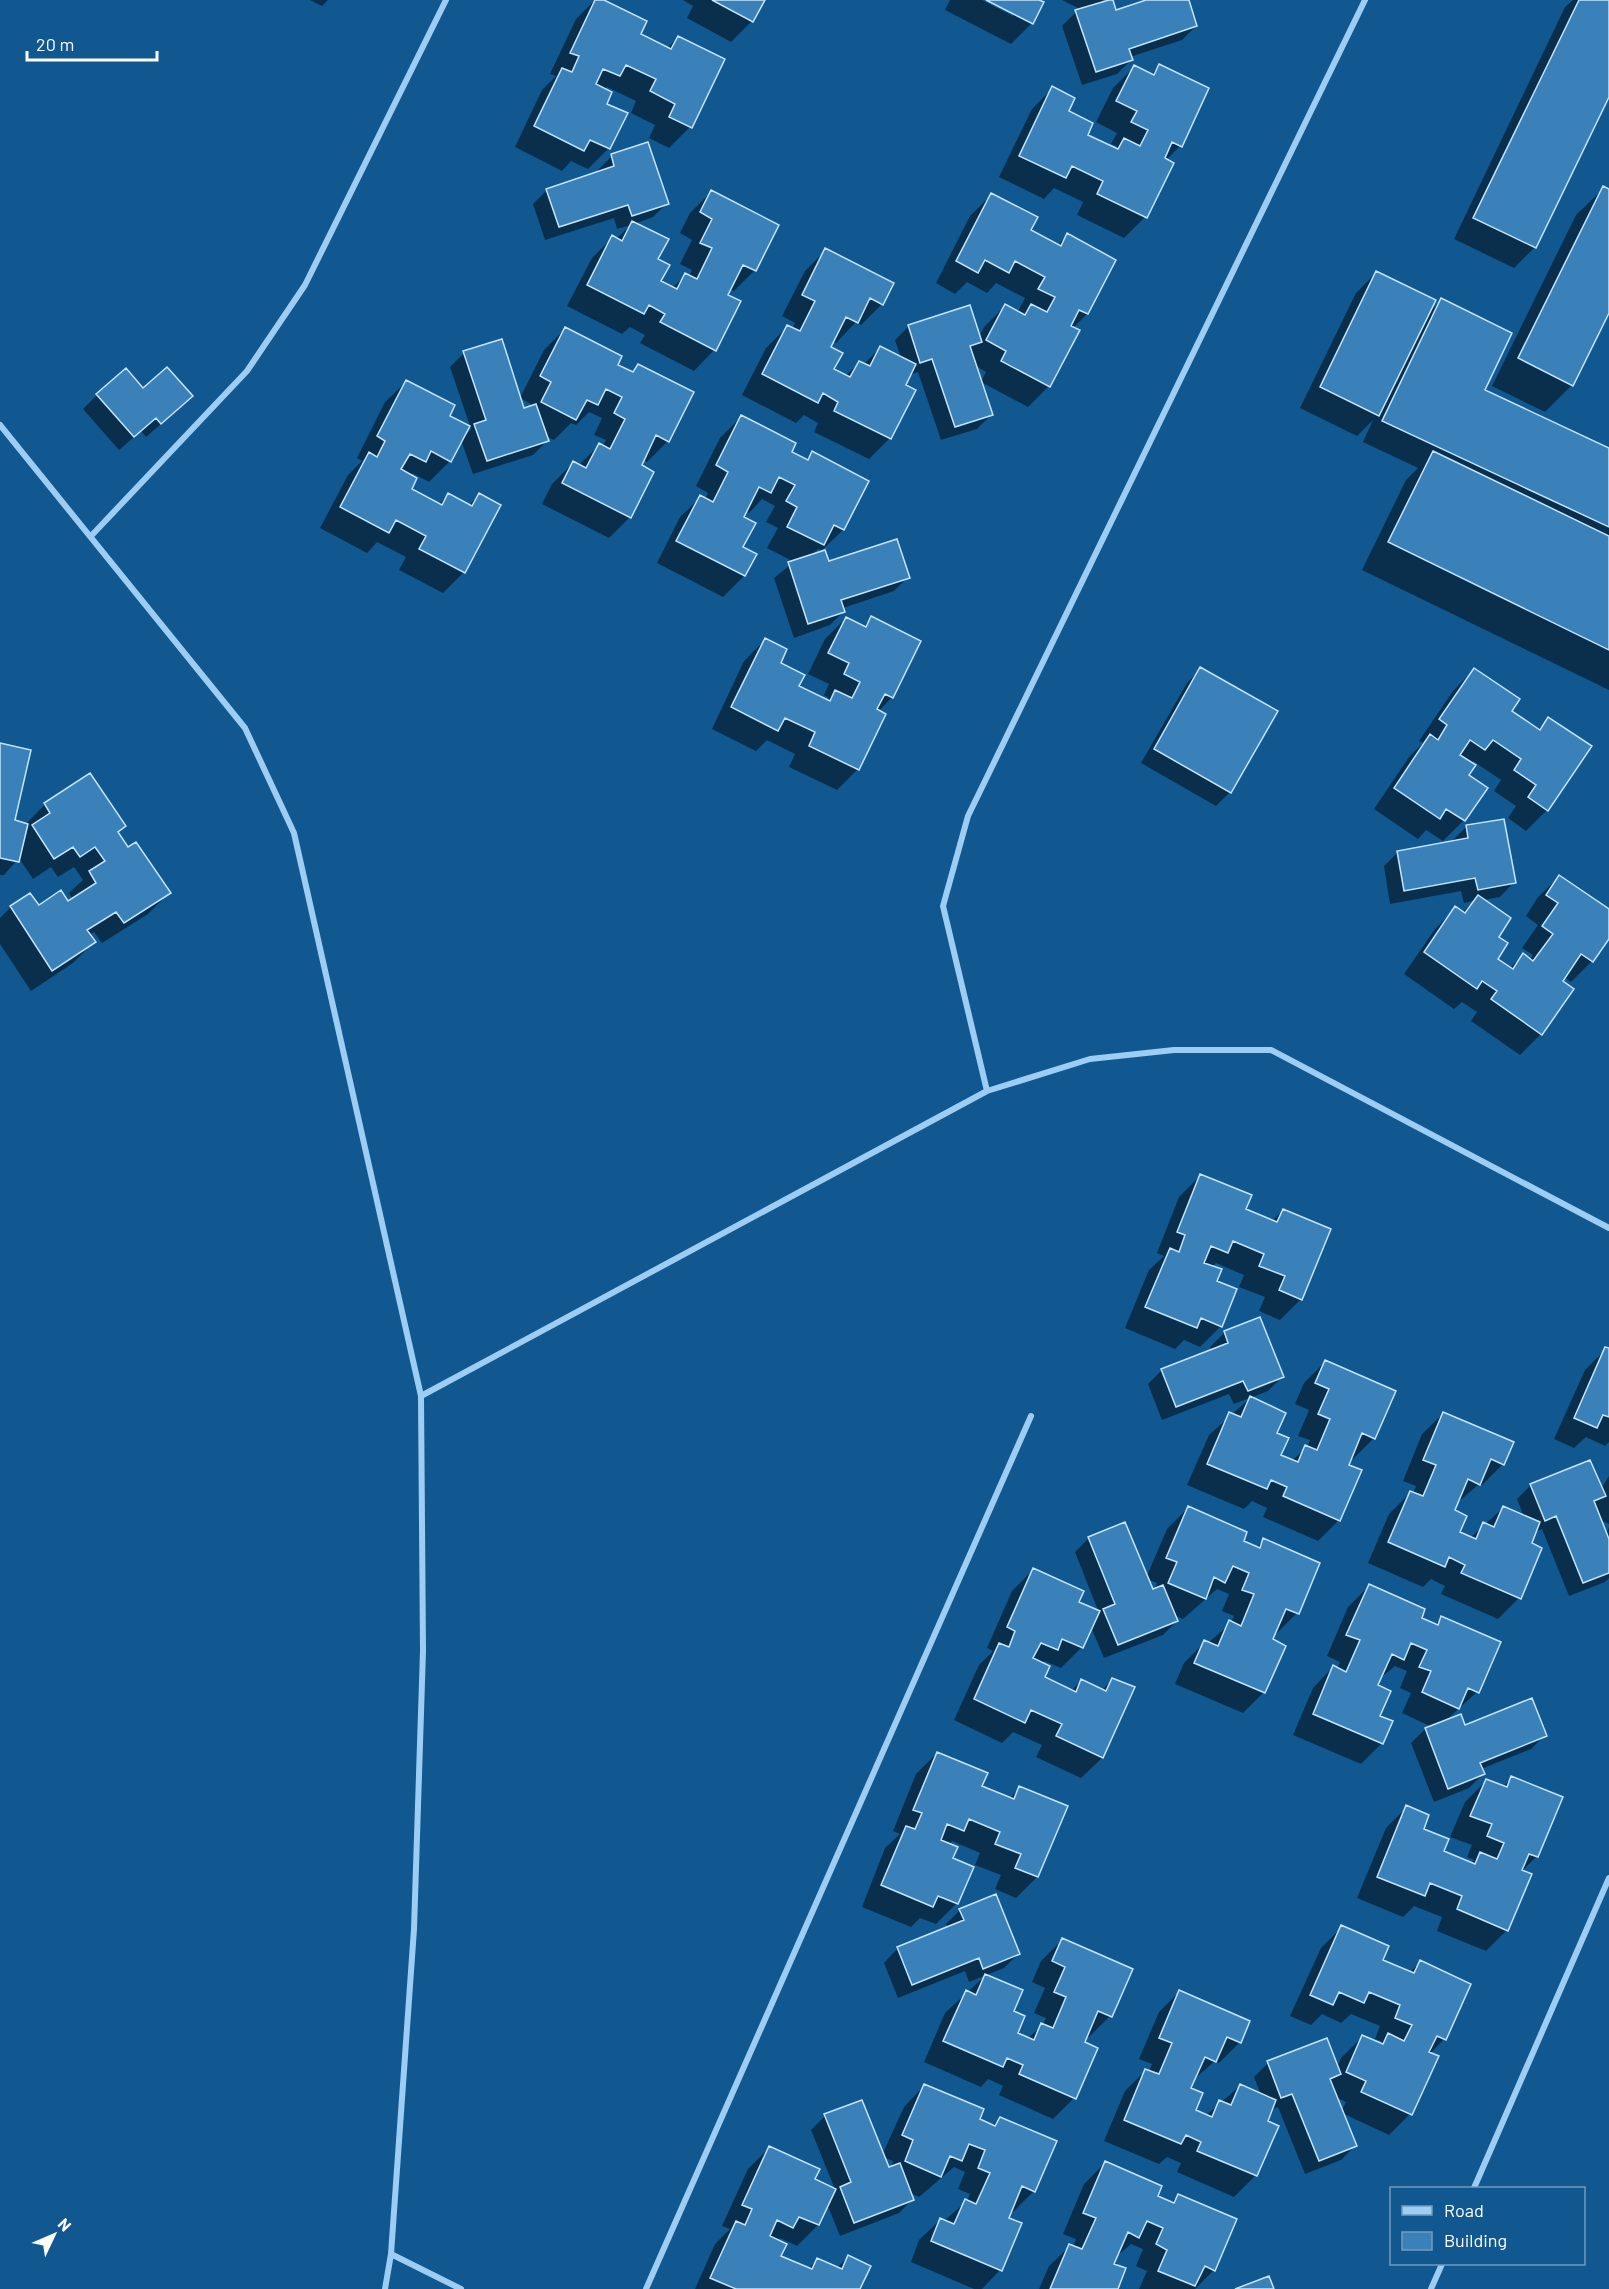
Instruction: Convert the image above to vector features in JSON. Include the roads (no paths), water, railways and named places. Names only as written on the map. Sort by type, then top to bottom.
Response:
[{"type":"street","points":[[92,535],[247,371],[305,285],[446,0]]},
{"type":"street","points":[[987,1091],[943,906],[968,816],[1365,0]]},
{"type":"street","points":[[0,425],[92,535],[245,728],[294,833],[422,1396],[423,1651],[414,1929],[391,2254],[385,2289]]},
{"type":"street","points":[[422,1396],[987,1091],[1090,1059],[1174,1050],[1271,1050],[1609,1228]]},
{"type":"street","points":[[646,2289],[1031,1416]]},
{"type":"street","points":[[1474,2187],[1609,1878]]},
{"type":"street","points":[[391,2254],[461,2289]]},
{"type":"street","points":[[1431,2289],[1442,2265]]}]
